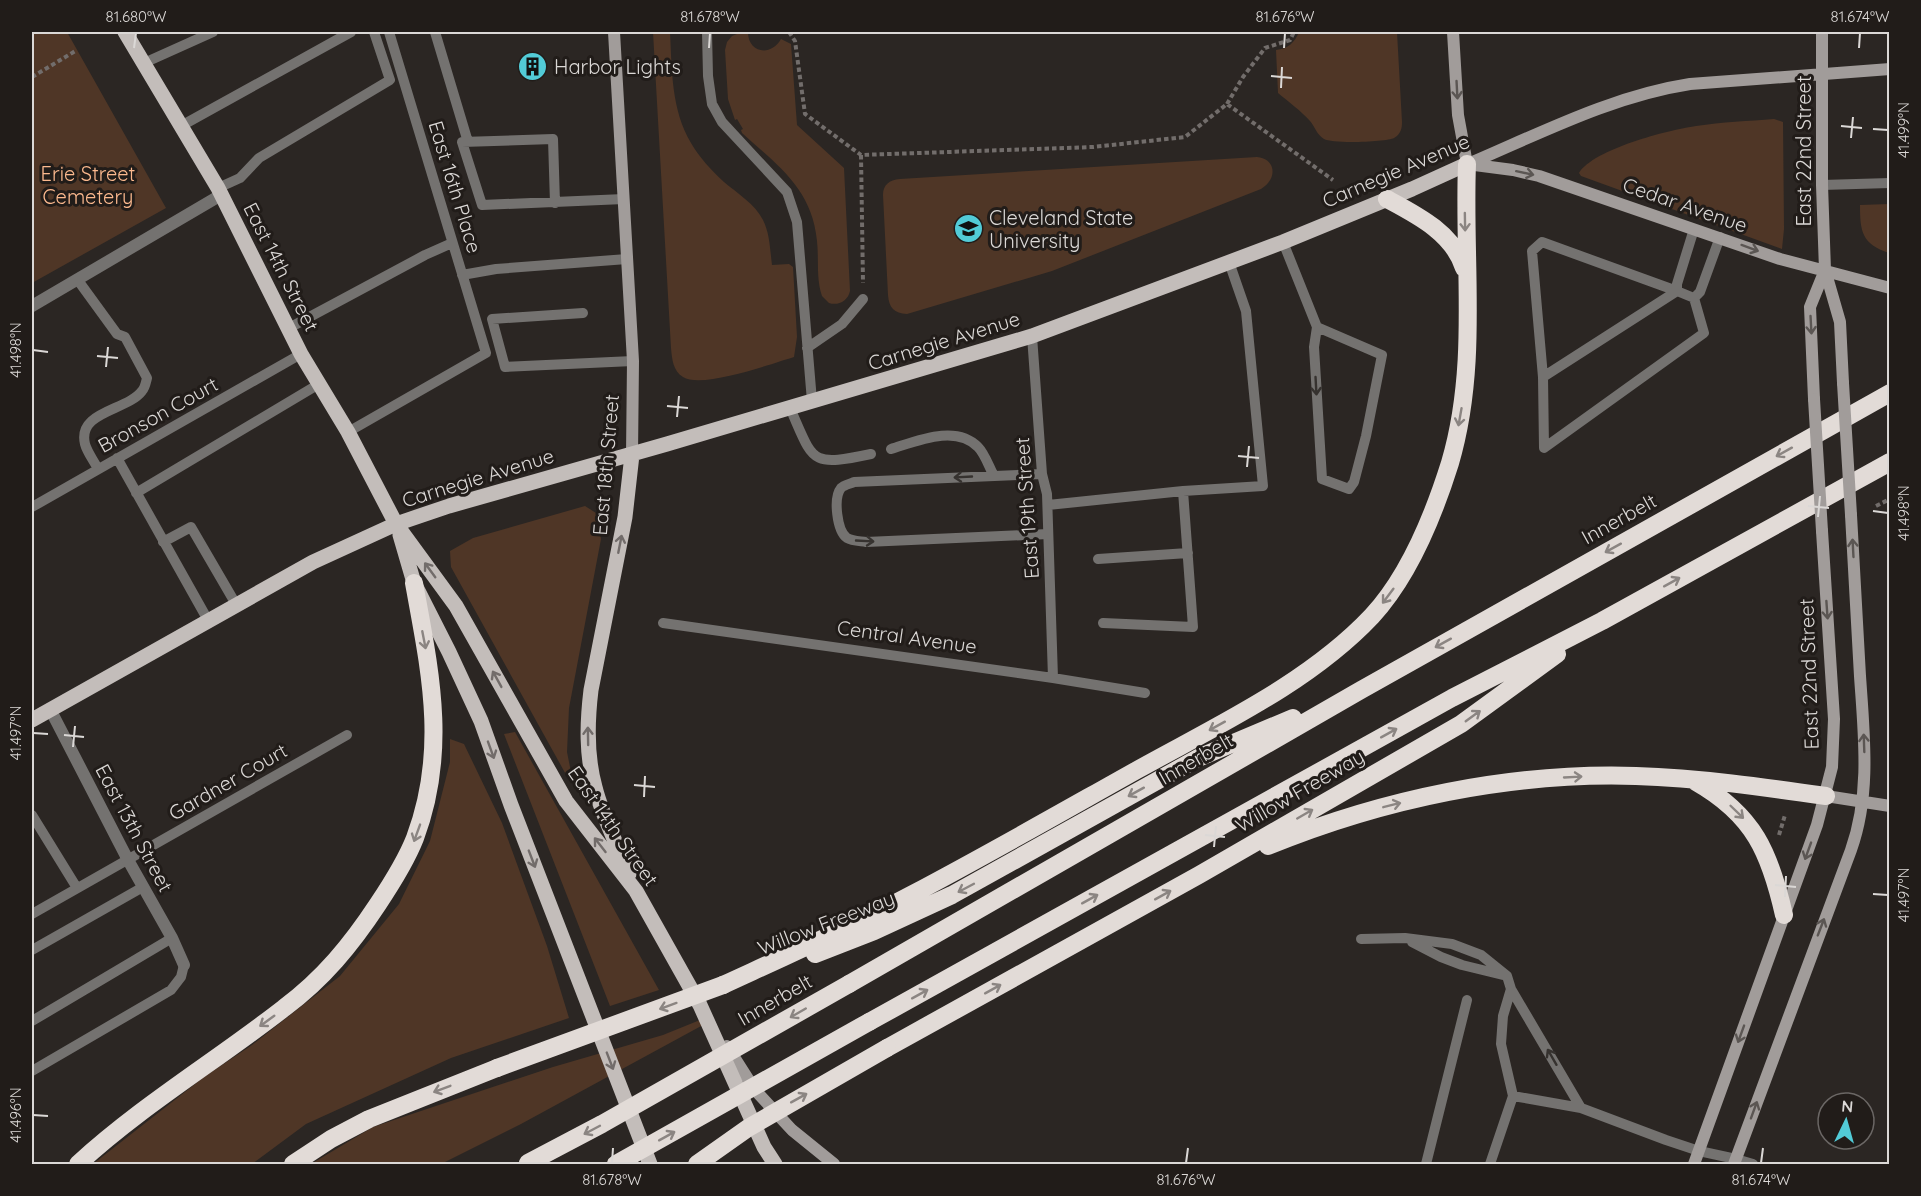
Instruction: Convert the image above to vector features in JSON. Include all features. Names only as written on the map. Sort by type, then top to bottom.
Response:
[{"type":"highway","points":[[292,1164],[332,1138],[369,1119],[496,1068],[723,986],[825,945],[1248,708],[1329,655],[1356,633],[1392,591],[1409,563],[1438,499],[1459,427],[1466,376],[1468,324],[1465,215],[1467,164]]},
{"type":"highway","points":[[1387,199],[1435,228],[1454,248],[1467,276]]},
{"type":"highway","name":"Innerbelt","points":[[527,1164],[602,1124],[1361,690],[1890,393]]},
{"type":"highway","points":[[616,1164],[1452,698],[1602,621],[1890,462]]},
{"type":"highway","points":[[78,1164],[117,1131],[285,1008],[312,984],[350,946],[396,876],[415,839],[424,812],[433,763],[435,728],[433,697],[414,583]]},
{"type":"highway","name":"Willow Freeway","points":[[697,1164],[765,1118],[1199,875],[1461,724],[1602,621]]},
{"type":"highway","name":"Willow Freeway","points":[[825,945],[952,895],[1198,758],[1361,690]]},
{"type":"highway","points":[[1199,875],[1289,837],[1385,807],[1458,791],[1547,778],[1635,776],[1689,779],[1826,796]]},
{"type":"highway","points":[[1689,779],[1726,801],[1750,826],[1772,869],[1784,915]]},
{"type":"main road","name":"East 14th Street","points":[[125,32],[220,191],[301,354],[348,432],[396,524],[456,606],[566,801],[636,891],[700,1005],[775,1164]]},
{"type":"main road","name":"Carnegie Avenue","points":[[32,720],[313,562],[396,524],[449,506],[1032,336],[1283,242],[1467,164]]},
{"type":"main road","name":"East 18th Street","points":[[632,454],[625,517],[591,690],[588,737],[589,762],[595,789],[636,891]]},
{"type":"main road","name":"East 14th Street","points":[[396,524],[414,583],[481,721],[511,805],[650,1162]]},
{"type":"street","name":"East 18th Street","points":[[614,32],[633,361],[632,454]]},
{"type":"street","points":[[1453,32],[1458,115],[1467,164]]},
{"type":"street","name":"East 22nd Street","points":[[1735,1162],[1857,834],[1863,801],[1864,746],[1840,322],[1824,270],[1822,32]]},
{"type":"street","name":"Carnegie Avenue","points":[[1467,164],[1631,96],[1662,88],[1890,69]]},
{"type":"street","name":"Cedar Avenue","points":[[1467,164],[1539,176],[1780,259],[1890,288]]},
{"type":"street","points":[[32,306],[220,191]]},
{"type":"street","name":"East 22nd Street","points":[[1694,1164],[1817,825],[1832,768],[1834,719],[1810,307],[1824,270]]},
{"type":"street","name":"East 13th Street","points":[[50,710],[128,860],[172,938],[184,965]]},
{"type":"street","points":[[1826,796],[1890,806]]},
{"type":"street","points":[[700,1005],[755,1090],[792,1130],[834,1164]]},
{"type":"lane","points":[[144,63],[213,32]]},
{"type":"lane","points":[[181,126],[351,32]]},
{"type":"lane","points":[[220,191],[240,178],[259,158],[390,80],[374,32]]},
{"type":"lane","name":"East 16th Place","points":[[348,432],[486,353],[389,32]]},
{"type":"lane","points":[[435,32],[468,142]]},
{"type":"lane","points":[[706,32],[712,104],[722,122],[787,192],[797,222],[812,402]]},
{"type":"lane","points":[[555,203],[553,139],[462,142],[482,205],[555,203],[624,199]]},
{"type":"lane","points":[[1822,185],[1890,183]]},
{"type":"lane","points":[[1677,291],[1677,284],[1694,229]]},
{"type":"lane","points":[[1694,298],[1700,292],[1720,237]]},
{"type":"lane","points":[[1283,242],[1317,327],[1314,347],[1322,478],[1349,489],[1354,482],[1366,436],[1382,355],[1317,327]]},
{"type":"lane","points":[[1542,242],[1694,298],[1704,333],[1544,447],[1543,377],[1532,251],[1542,242]]},
{"type":"lane","points":[[288,328],[452,243]]},
{"type":"lane","points":[[462,275],[496,269],[627,259]]},
{"type":"lane","points":[[1048,505],[1183,491],[1263,486],[1246,311],[1229,262]]},
{"type":"lane","points":[[77,279],[117,334],[125,337],[147,378],[143,390],[131,401],[102,414],[87,424],[84,433],[85,446],[98,469]]},
{"type":"lane","points":[[1543,377],[1677,291]]},
{"type":"lane","points":[[807,348],[843,324],[863,299]]},
{"type":"lane","points":[[476,320],[583,313]]},
{"type":"lane","points":[[492,319],[505,367],[633,361]]},
{"type":"lane","name":"East 19th Street","points":[[1032,336],[1042,474],[1048,505],[1053,678]]},
{"type":"lane","name":"Bronson Court","points":[[32,507],[301,354]]},
{"type":"lane","points":[[136,493],[319,384]]},
{"type":"lane","points":[[790,408],[810,451],[819,459],[831,461],[870,454]]},
{"type":"lane","points":[[891,448],[947,435],[962,436],[978,447],[994,476]]},
{"type":"lane","points":[[117,458],[209,622]]},
{"type":"lane","points":[[1042,474],[854,482],[842,487],[839,492],[837,516],[841,532],[853,540],[866,542],[1048,534]]},
{"type":"lane","points":[[1103,623],[1193,627],[1183,491]]},
{"type":"lane","points":[[163,542],[191,527],[237,606]]},
{"type":"lane","points":[[1098,559],[1188,553]]},
{"type":"lane","name":"Central Avenue","points":[[663,623],[1145,693]]},
{"type":"lane","name":"Gardner Court","points":[[32,914],[347,735]]},
{"type":"lane","points":[[32,815],[77,888]]},
{"type":"lane","points":[[32,950],[143,887]]},
{"type":"lane","points":[[32,1021],[172,938]]},
{"type":"lane","points":[[1361,939],[1405,938],[1452,944],[1481,955],[1507,976],[1511,989],[1581,1108]]},
{"type":"lane","points":[[1405,938],[1451,961],[1507,976]]},
{"type":"lane","points":[[32,1071],[171,990],[181,977],[184,965]]},
{"type":"lane","points":[[1491,1164],[1513,1096],[1501,1044],[1503,1016],[1511,989]]},
{"type":"lane","points":[[1426,1164],[1467,1000]]},
{"type":"lane","points":[[1513,1096],[1581,1108],[1699,1151],[1735,1162],[1753,1164]]},
{"type":"path","points":[[789,32],[795,41],[805,114],[861,155],[1093,147],[1185,137],[1227,104],[1243,77],[1265,48],[1290,40],[1294,32]]},
{"type":"path","points":[[32,77],[77,50]]},
{"type":"path","points":[[1227,104],[1333,180]]},
{"type":"path","points":[[861,155],[863,299]]},
{"type":"path","points":[[1876,506],[1890,499]]},
{"type":"path","points":[[1776,841],[1785,815]]},
{"type":"green space","name":"Erie Street Cemetery","points":[[32,32],[67,32],[166,208],[32,283]]},
{"type":"green space","points":[[653,32],[670,32],[676,103],[684,130],[691,143],[715,173],[760,214],[767,231],[772,265],[789,264],[793,267],[797,337],[794,357],[754,370],[705,380],[683,377],[675,368],[671,348]]},
{"type":"green space","points":[[748,32],[752,44],[761,50],[772,48],[781,39],[791,44],[797,125],[844,168],[850,291],[847,298],[839,303],[829,303],[822,296],[819,283],[817,241],[814,222],[808,206],[791,179],[742,133],[743,129],[737,119],[735,120],[728,99],[725,50],[732,36]]},
{"type":"green space","points":[[1299,32],[1397,32],[1402,122],[1398,135],[1394,138],[1371,141],[1329,141],[1324,139],[1306,117],[1278,93],[1276,50],[1290,44]]},
{"type":"green space","points":[[1774,119],[1783,122],[1784,229],[1782,249],[1581,176],[1579,173],[1587,164],[1600,156],[1651,136],[1696,126]]},
{"type":"green space","points":[[1257,157],[1268,162],[1272,170],[1270,180],[1261,189],[1052,271],[907,314],[896,311],[890,303],[883,191],[887,184],[893,181]]},
{"type":"green space","points":[[1890,204],[1889,253],[1873,246],[1864,236],[1860,205]]},
{"type":"green space","points":[[585,506],[596,513],[601,539],[569,708],[567,752],[572,777],[569,780],[451,567],[450,551],[473,538]]},
{"type":"green space","points":[[515,732],[659,990],[610,1006],[504,734]]},
{"type":"green space","points":[[450,739],[464,744],[502,823],[547,946],[569,1018],[451,1058],[306,1124],[252,1164],[93,1164],[204,1077],[252,1045],[340,976],[399,904],[430,841],[450,762]]},
{"type":"green space","points":[[700,1020],[703,1025],[521,1124],[441,1164],[311,1164],[373,1127],[553,1067],[663,1035]]},
{"type":"place","name":"Harbor Lights","points":[[533,67]]},
{"type":"place","name":"Cleveland State University","points":[[968,229]]}]
